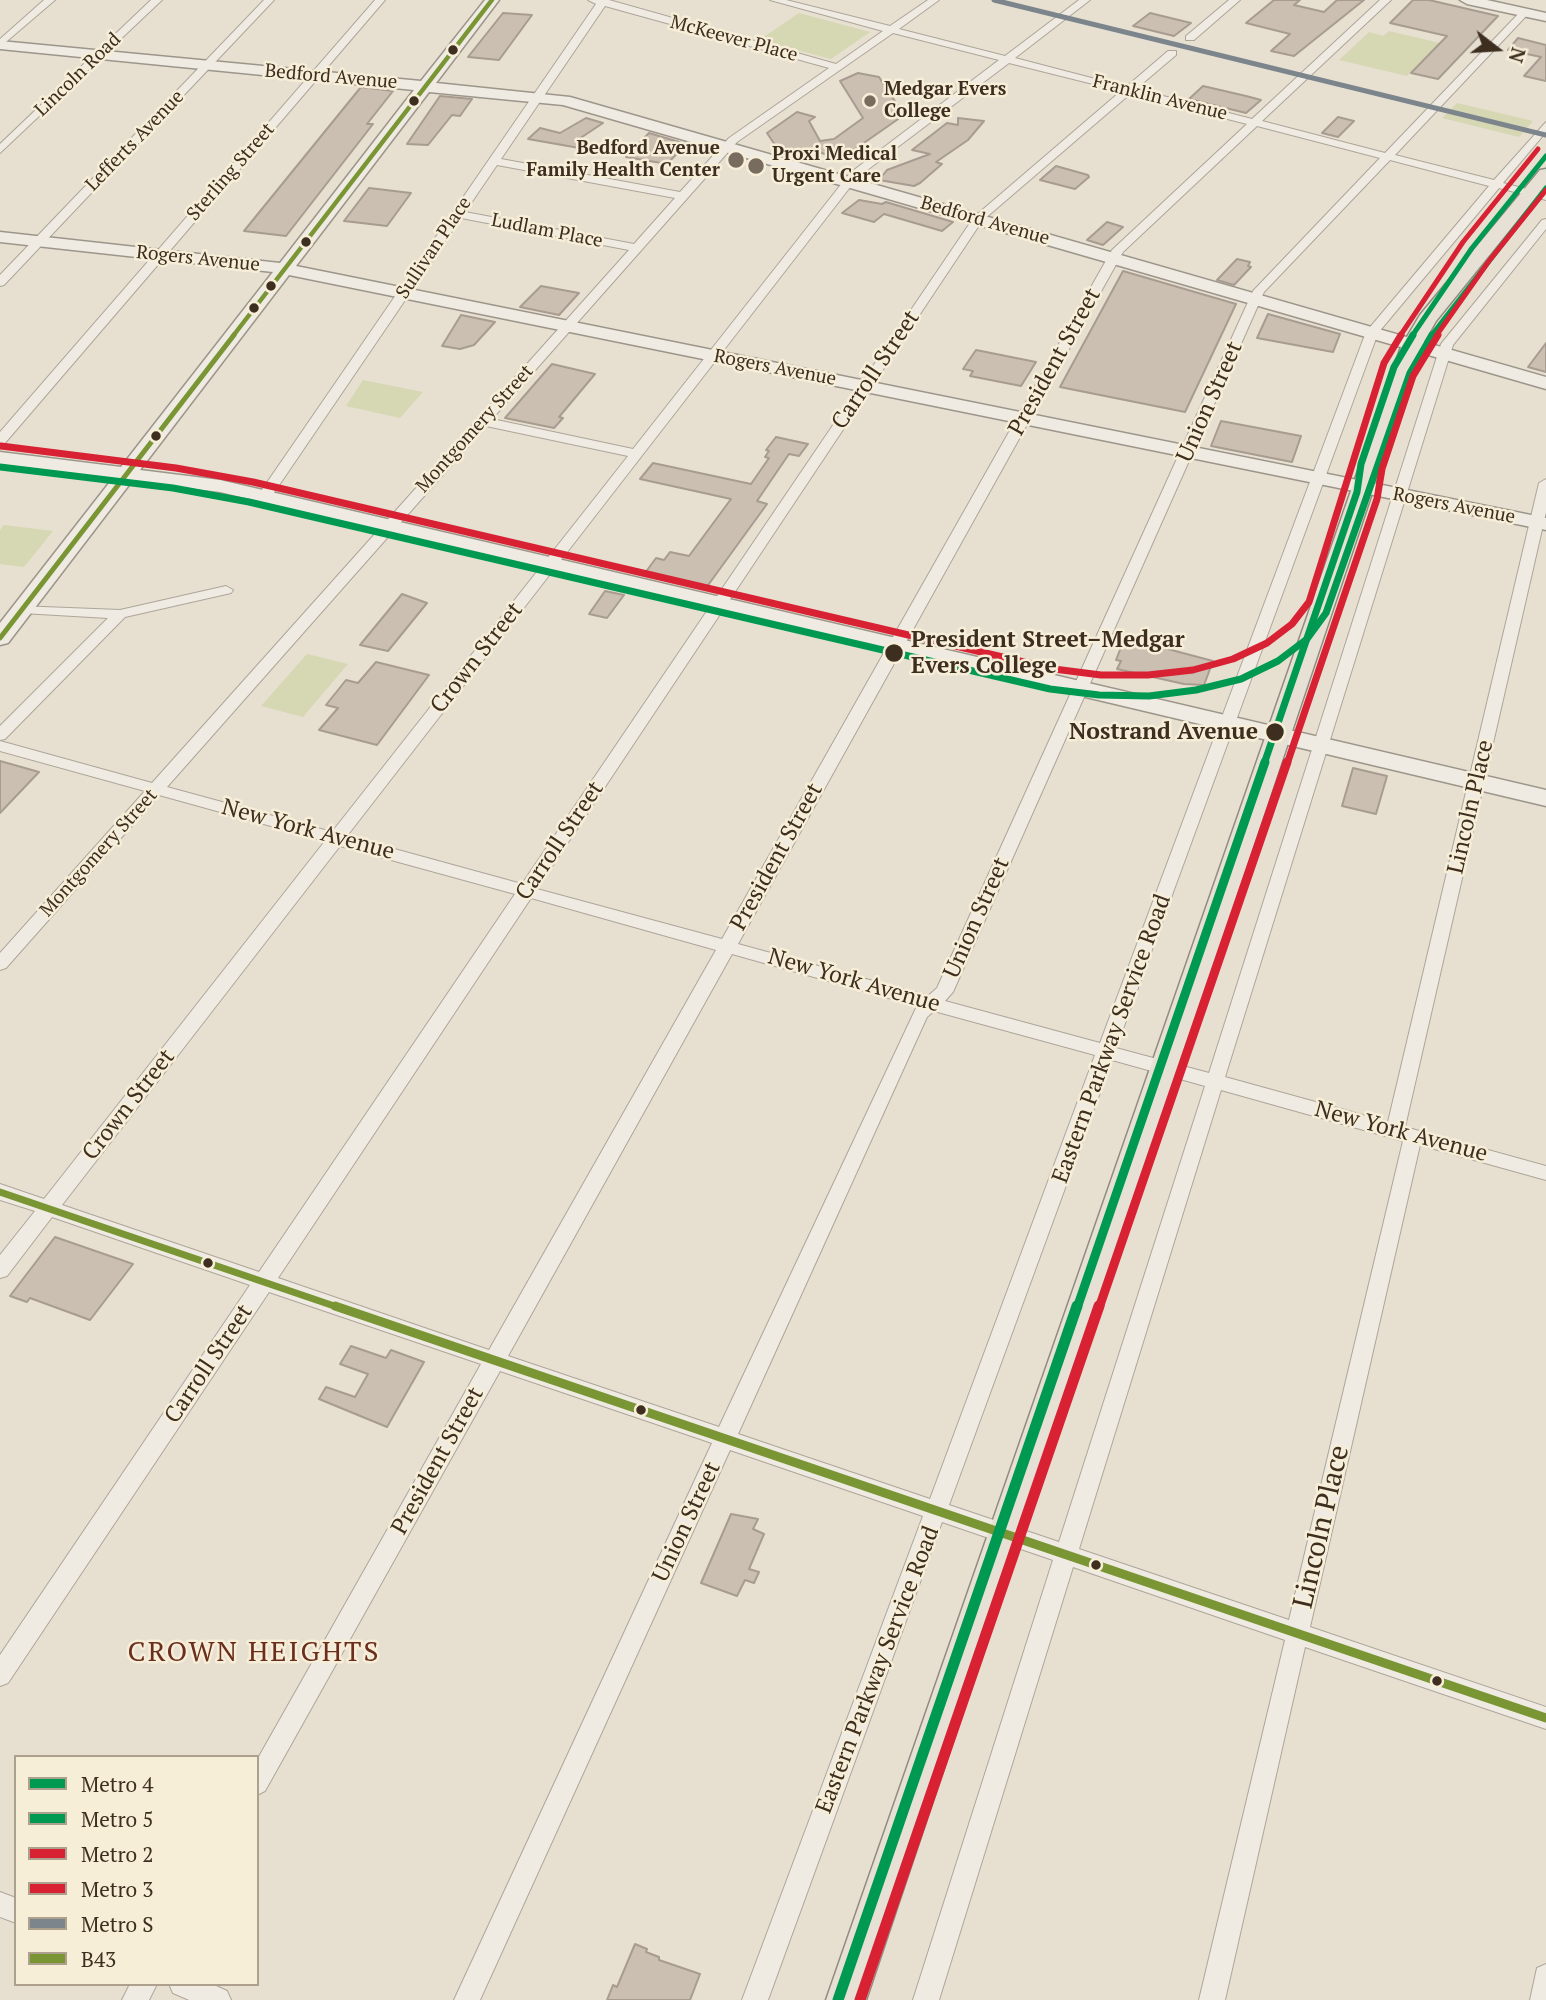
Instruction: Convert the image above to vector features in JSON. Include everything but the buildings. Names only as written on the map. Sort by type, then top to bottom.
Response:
[{"type":"main road","points":[[0,638],[492,0]]},
{"type":"main road","points":[[1467,0],[1546,17]]},
{"type":"main road","name":"Bedford Avenue","points":[[0,44],[564,100],[1546,383]]},
{"type":"main road","points":[[846,2000],[1412,344],[1427,319],[1539,195],[1546,174]]},
{"type":"main road","name":"Rogers Avenue","points":[[0,237],[284,269],[1542,523]]},
{"type":"main road","points":[[0,458],[220,486],[1546,798]]},
{"type":"street","points":[[0,44],[50,0]]},
{"type":"street","name":"Lincoln Road","points":[[0,150],[157,0]]},
{"type":"street","name":"Lefferts Avenue","points":[[0,282],[269,0]]},
{"type":"street","name":"Sterling Street","points":[[0,440],[380,0]]},
{"type":"street","name":"Franklin Avenue","points":[[775,0],[1539,195]]},
{"type":"street","name":"Montgomery Street","points":[[0,964],[727,146],[934,0]]},
{"type":"street","name":"Crown Street","points":[[0,1270],[849,181],[1085,0]]},
{"type":"street","points":[[1190,38],[1235,0]]},
{"type":"street","name":"President Street","points":[[259,1779],[1118,250],[1386,0]]},
{"type":"street","name":"McKeever Place","points":[[599,1],[836,67]]},
{"type":"street","name":"Sullivan Place","points":[[264,497],[539,97],[599,1]]},
{"type":"street","name":"Union Street","points":[[467,2000],[920,1013],[944,992],[1259,291],[1524,13]]},
{"type":"street","name":"Carroll Street","points":[[0,1675],[978,219],[1172,53]]},
{"type":"street","name":"Eastern Parkway Service Road","points":[[755,2000],[1372,332],[1546,125]]},
{"type":"street","points":[[494,161],[683,196]]},
{"type":"street","name":"Ludlam Place","points":[[458,214],[637,248]]},
{"type":"street","points":[[926,2000],[1323,746],[1447,344],[1546,222]]},
{"type":"street","points":[[483,421],[637,454]]},
{"type":"street","name":"Lincoln Place","points":[[1212,2000],[1297,1634],[1477,781],[1542,523],[1546,483]]},
{"type":"street","points":[[22,609],[120,614],[226,590]]},
{"type":"street","points":[[0,735],[120,614]]},
{"type":"street","name":"New York Avenue","points":[[0,746],[1546,1172]]},
{"type":"street","points":[[0,1192],[1546,1718]]},
{"type":"street","points":[[1543,2000],[1546,1977]]},
{"type":"street","points":[[186,1986],[218,2000]]},
{"type":"green space","points":[[799,13],[870,32],[831,59],[759,40]]},
{"type":"green space","points":[[1389,31],[1440,43],[1407,76],[1339,60],[1369,32],[1383,36]]},
{"type":"green space","points":[[1457,103],[1533,121],[1525,130],[1514,129],[1523,133],[1519,137],[1442,118]]},
{"type":"green space","points":[[363,380],[423,392],[400,418],[346,406]]},
{"type":"green space","points":[[4,525],[53,531],[24,567],[0,564],[0,530]]},
{"type":"green space","points":[[307,654],[348,664],[303,717],[261,706]]},
{"type":"metro line","name":"S","points":[[994,0],[1546,135]]},
{"type":"metro line","name":"2","points":[[1,446],[176,468],[253,482],[1054,669],[1101,675],[1148,675],[1193,670],[1233,659],[1267,643],[1292,624],[1309,602],[1384,363],[1415,310],[1463,242],[1538,149]]},
{"type":"metro line","name":"4","points":[[838,2000],[1303,651],[1357,492],[1361,464],[1394,367],[1424,316],[1472,248],[1546,156]]},
{"type":"metro line","name":"5","points":[[0,467],[173,488],[249,502],[1050,689],[1099,695],[1149,696],[1196,690],[1241,679],[1278,661],[1307,639],[1326,613],[1410,373],[1438,324],[1546,188]]},
{"type":"metro line","name":"3","points":[[860,2000],[1323,658],[1377,499],[1382,469],[1413,376],[1442,327],[1489,261],[1546,190]]},
{"type":"transit line","name":"B43","points":[[0,638],[492,0]]},
{"type":"transit line","name":"B43","points":[[0,1192],[1546,1718]]},
{"type":"place","name":"Medgar Evers College","points":[[870,101]]},
{"type":"place","name":"Bedford Avenue Family Health Center","points":[[736,160]]},
{"type":"place","name":"Proxi Medical Urgent Care","points":[[756,166]]},
{"type":"place","name":"President Street–Medgar Evers College","points":[[894,653]]},
{"type":"place","name":"Nostrand Avenue","points":[[1275,732]]},
{"type":"district","name":"CROWN HEIGHTS","points":[[254,1653]]}]
